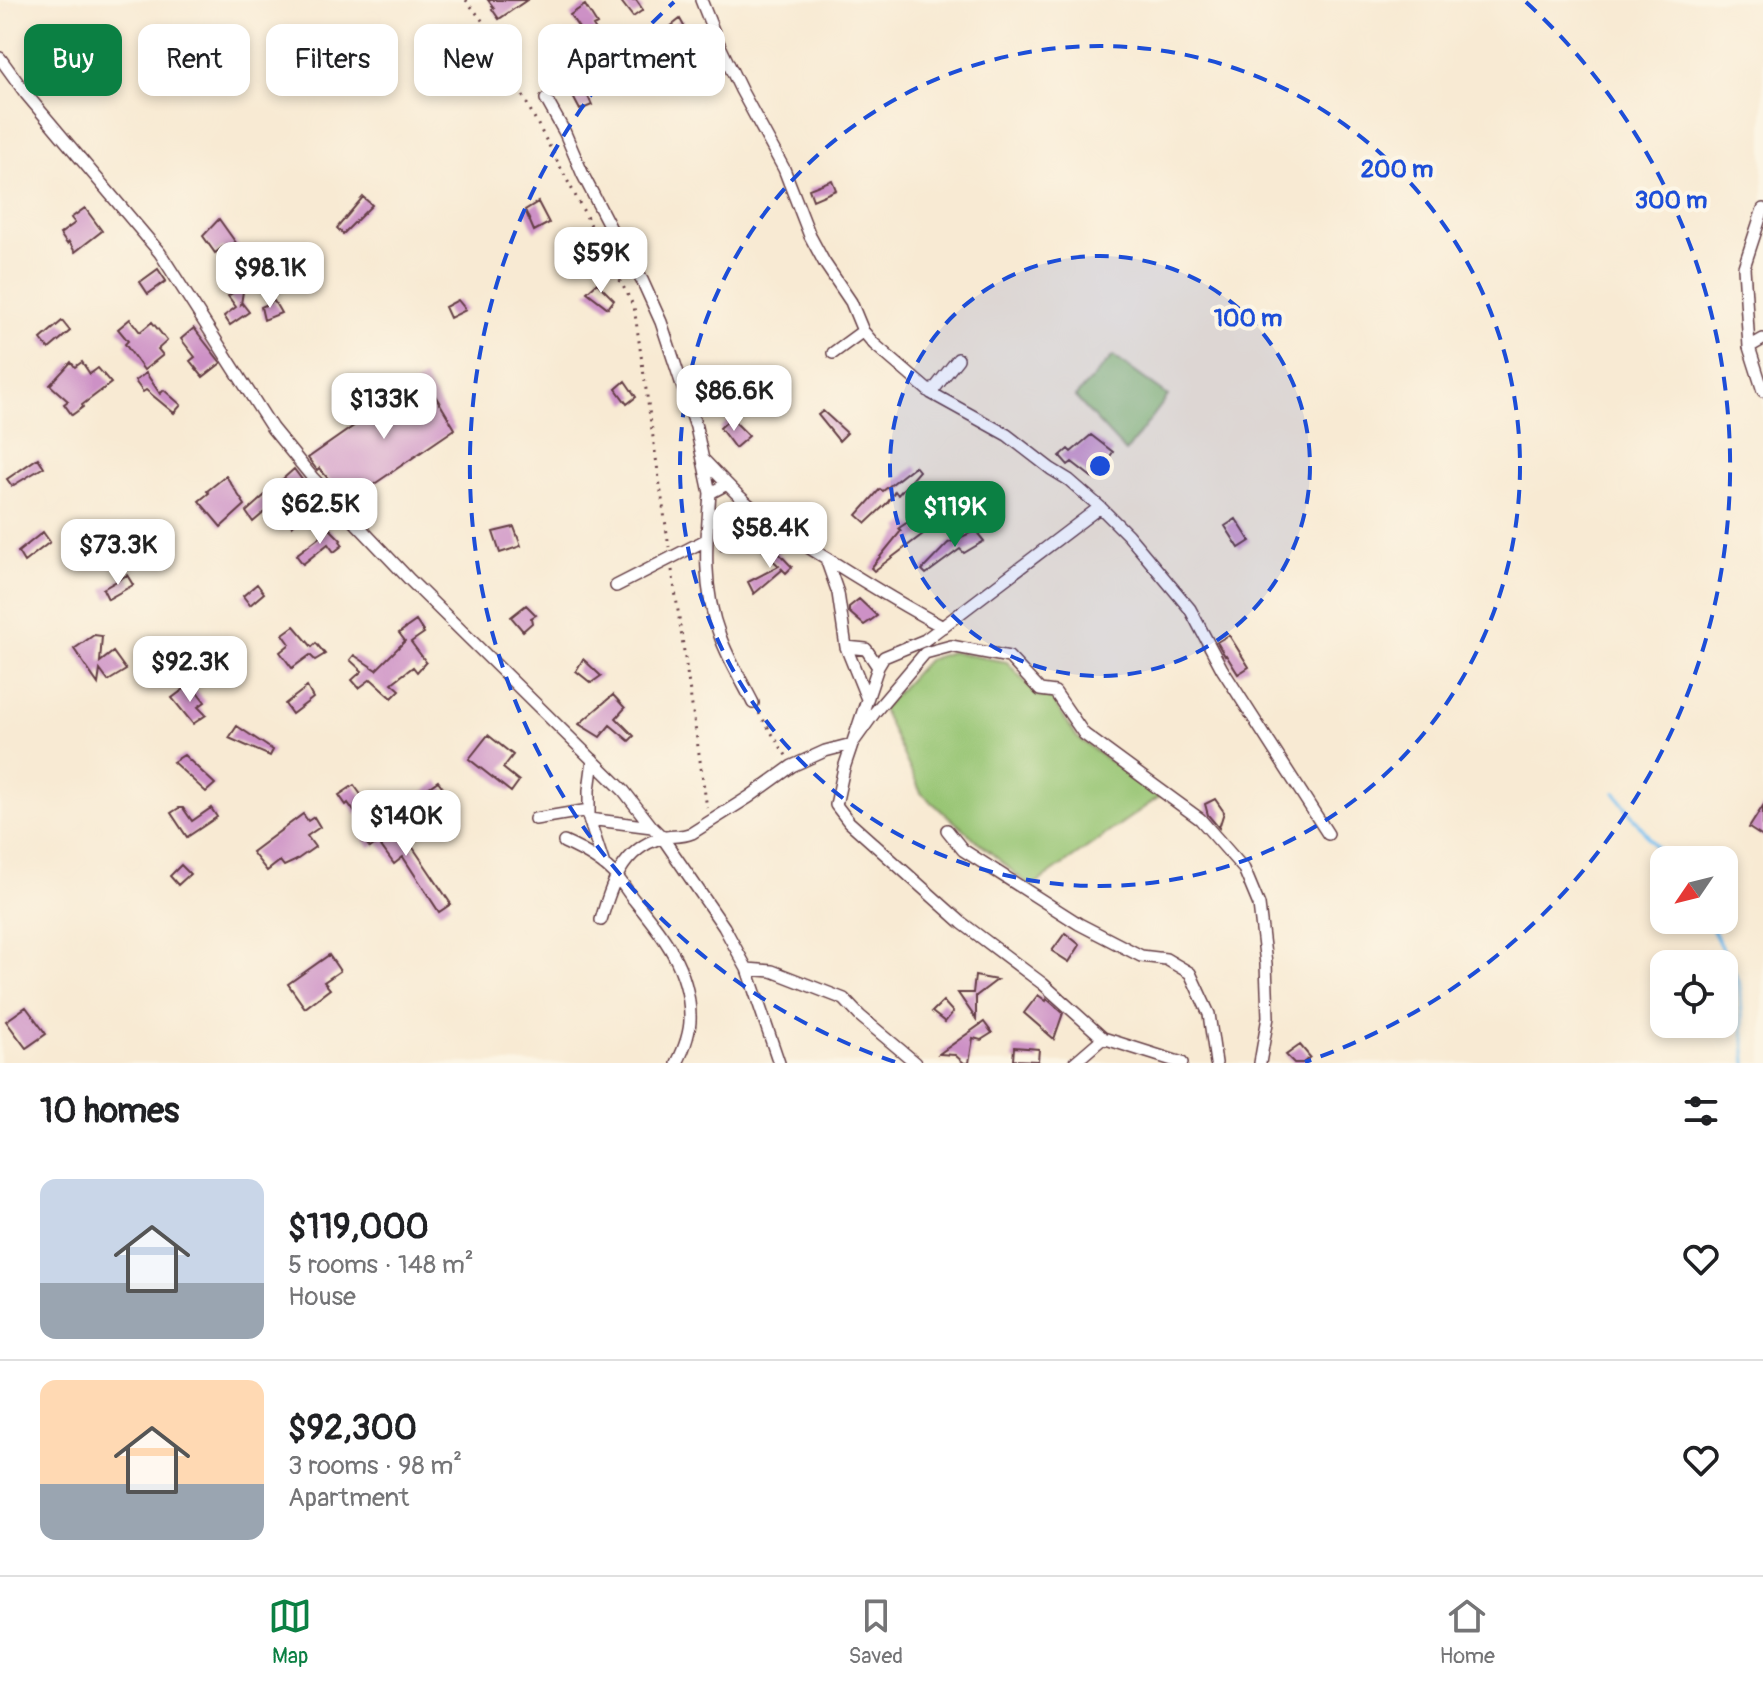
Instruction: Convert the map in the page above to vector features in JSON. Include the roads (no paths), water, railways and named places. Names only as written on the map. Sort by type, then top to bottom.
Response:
[{"type":"street","points":[[701,0],[741,90],[784,169],[810,236],[851,302],[863,331],[931,393],[1007,435],[1069,480],[1128,535],[1196,617],[1222,669],[1328,834]]},
{"type":"street","points":[[0,58],[26,94],[160,253],[272,428],[312,477],[410,580],[624,791],[662,837],[724,927],[747,969],[779,1063]]},
{"type":"street","points":[[546,99],[661,322],[696,427],[710,493],[706,584],[720,636],[753,703]]},
{"type":"street","points":[[1763,209],[1744,267],[1749,347],[1763,391]]},
{"type":"street","points":[[833,353],[863,331]]},
{"type":"street","points":[[1749,347],[1763,339]]},
{"type":"street","points":[[931,393],[958,359]]},
{"type":"street","points":[[703,459],[746,505],[826,558],[943,627]]},
{"type":"street","points":[[710,493],[727,484]]},
{"type":"street","points":[[1100,507],[925,640],[884,657],[844,768],[836,805],[849,822],[962,923],[1043,984],[1103,1038],[1182,1063]]},
{"type":"street","points":[[616,586],[706,540]]},
{"type":"street","points":[[826,558],[838,593],[846,647],[867,699]]},
{"type":"street","points":[[601,920],[616,875],[628,859],[662,837],[682,837],[709,823],[792,766],[825,751],[852,744],[925,653],[951,646],[1009,657],[1040,690],[1055,692],[1084,734],[1200,819],[1244,869],[1259,905],[1266,964],[1268,1017],[1260,1063]]},
{"type":"street","points":[[846,647],[866,649],[878,667]]},
{"type":"street","points":[[593,760],[589,814],[604,865]]},
{"type":"street","points":[[535,819],[589,814],[652,827]]},
{"type":"street","points":[[947,830],[963,850],[1079,924],[1141,956],[1166,959],[1190,973],[1209,1014],[1216,1063]]},
{"type":"street","points":[[564,842],[616,875],[663,935],[676,957],[691,1019],[677,1063]]},
{"type":"street","points":[[747,969],[772,971],[844,999],[916,1063]]},
{"type":"street","points":[[1074,1063],[1103,1038]]},
{"type":"waterway","points":[[1615,793],[1655,846]]},
{"type":"waterway","points":[[1715,934],[1739,982],[1746,1063]]}]
